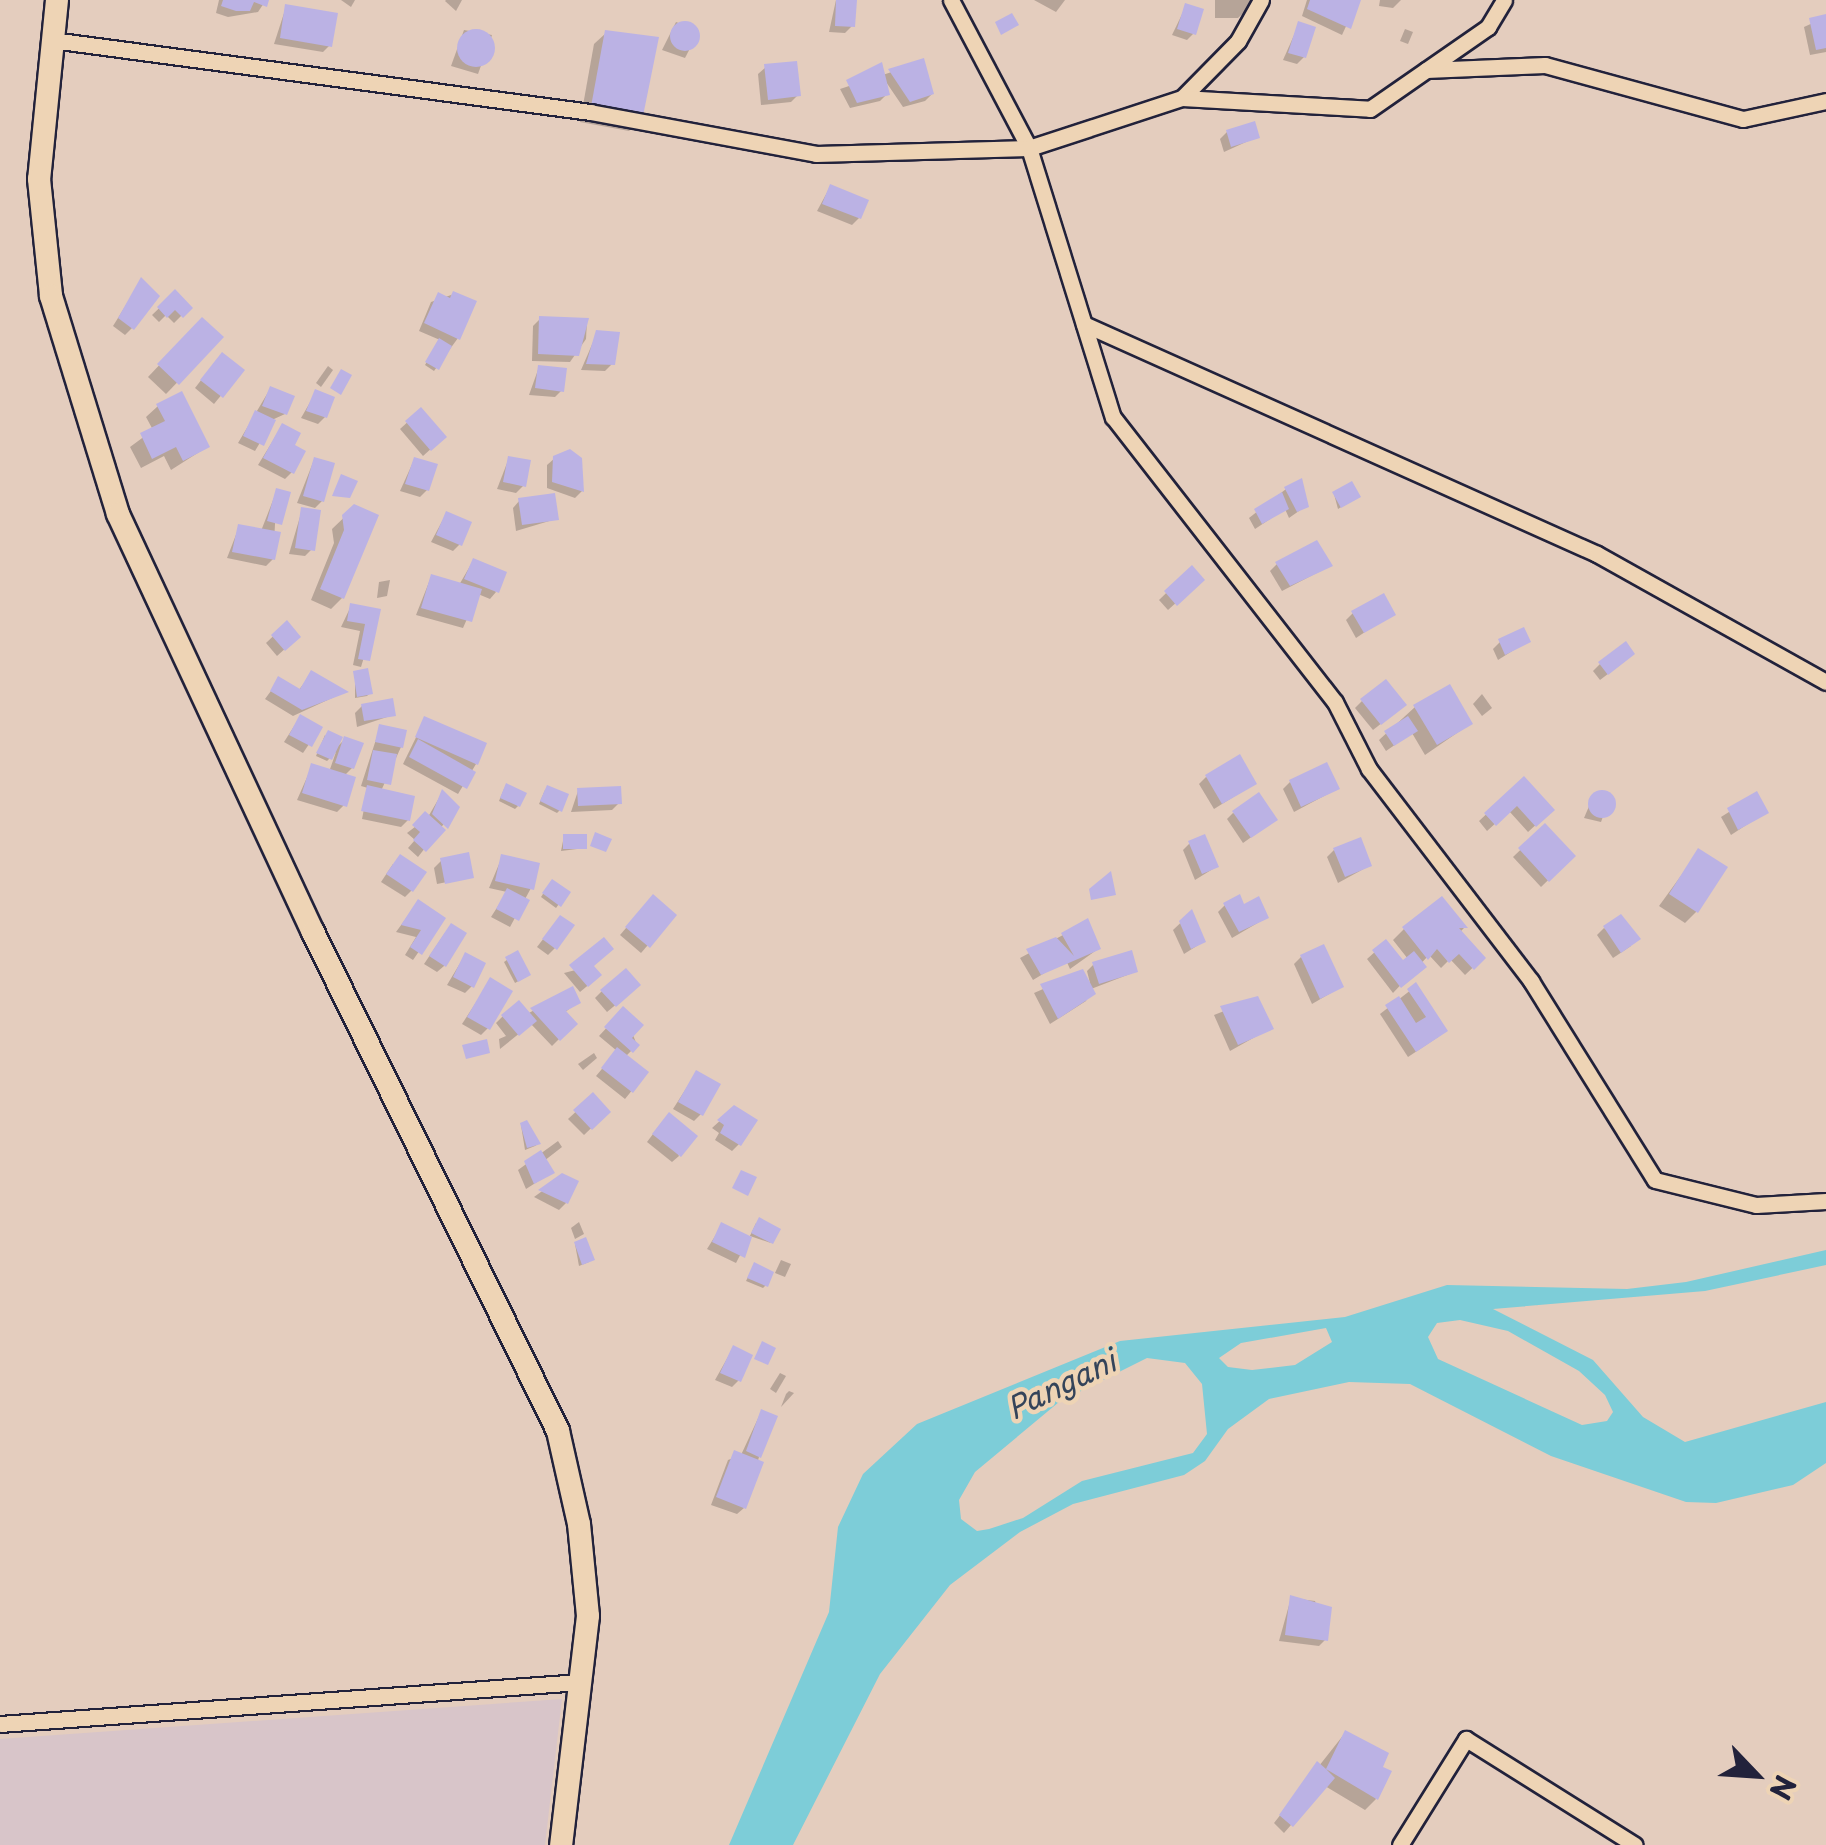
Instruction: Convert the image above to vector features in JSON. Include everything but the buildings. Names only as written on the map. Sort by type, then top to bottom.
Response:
[{"type":"main road","points":[[57,0],[39,179],[50,296],[118,514],[312,932],[558,1431],[580,1524],[586,1597],[561,1845]]},
{"type":"street","points":[[951,0],[1029,148],[1114,416],[1335,702],[1369,769],[1531,981],[1654,1180],[1756,1206],[1826,1201]]},
{"type":"street","points":[[1182,98],[1238,41],[1261,0]]},
{"type":"street","points":[[52,40],[590,112],[816,154],[1029,148],[1182,98],[1370,109],[1488,27],[1504,0]]},
{"type":"street","points":[[1426,70],[1545,65],[1743,119],[1826,101]]},
{"type":"street","points":[[1084,324],[1596,554],[1826,682]]},
{"type":"street","points":[[0,1724],[580,1682]]},
{"type":"street","points":[[1400,1845],[1466,1739],[1635,1845]]},
{"type":"shaded area","points":[[562,1699],[545,1845],[0,1845],[0,1739]]},
{"type":"water","name":"Pangani","points":[[1826,1250],[1826,1265],[1705,1291],[1493,1309],[1593,1360],[1643,1417],[1685,1442],[1826,1402],[1826,1463],[1793,1485],[1716,1503],[1686,1502],[1551,1456],[1410,1384],[1349,1382],[1269,1399],[1228,1429],[1205,1461],[1184,1475],[1073,1504],[1020,1532],[950,1585],[880,1674],[793,1845],[729,1845],[829,1612],[838,1527],[863,1474],[917,1424],[1120,1341],[1345,1317],[1447,1285],[1627,1289],[1686,1282]],"holes":[[[1460,1320],[1508,1331],[1579,1371],[1605,1395],[1613,1412],[1607,1421],[1582,1425],[1438,1359],[1428,1337],[1437,1323]],[[1326,1328],[1332,1342],[1295,1365],[1252,1370],[1228,1367],[1219,1358],[1241,1343]],[[1147,1358],[1185,1363],[1202,1384],[1207,1434],[1193,1453],[1082,1481],[1023,1518],[977,1531],[961,1519],[959,1500],[975,1472],[1059,1402]]]}]
